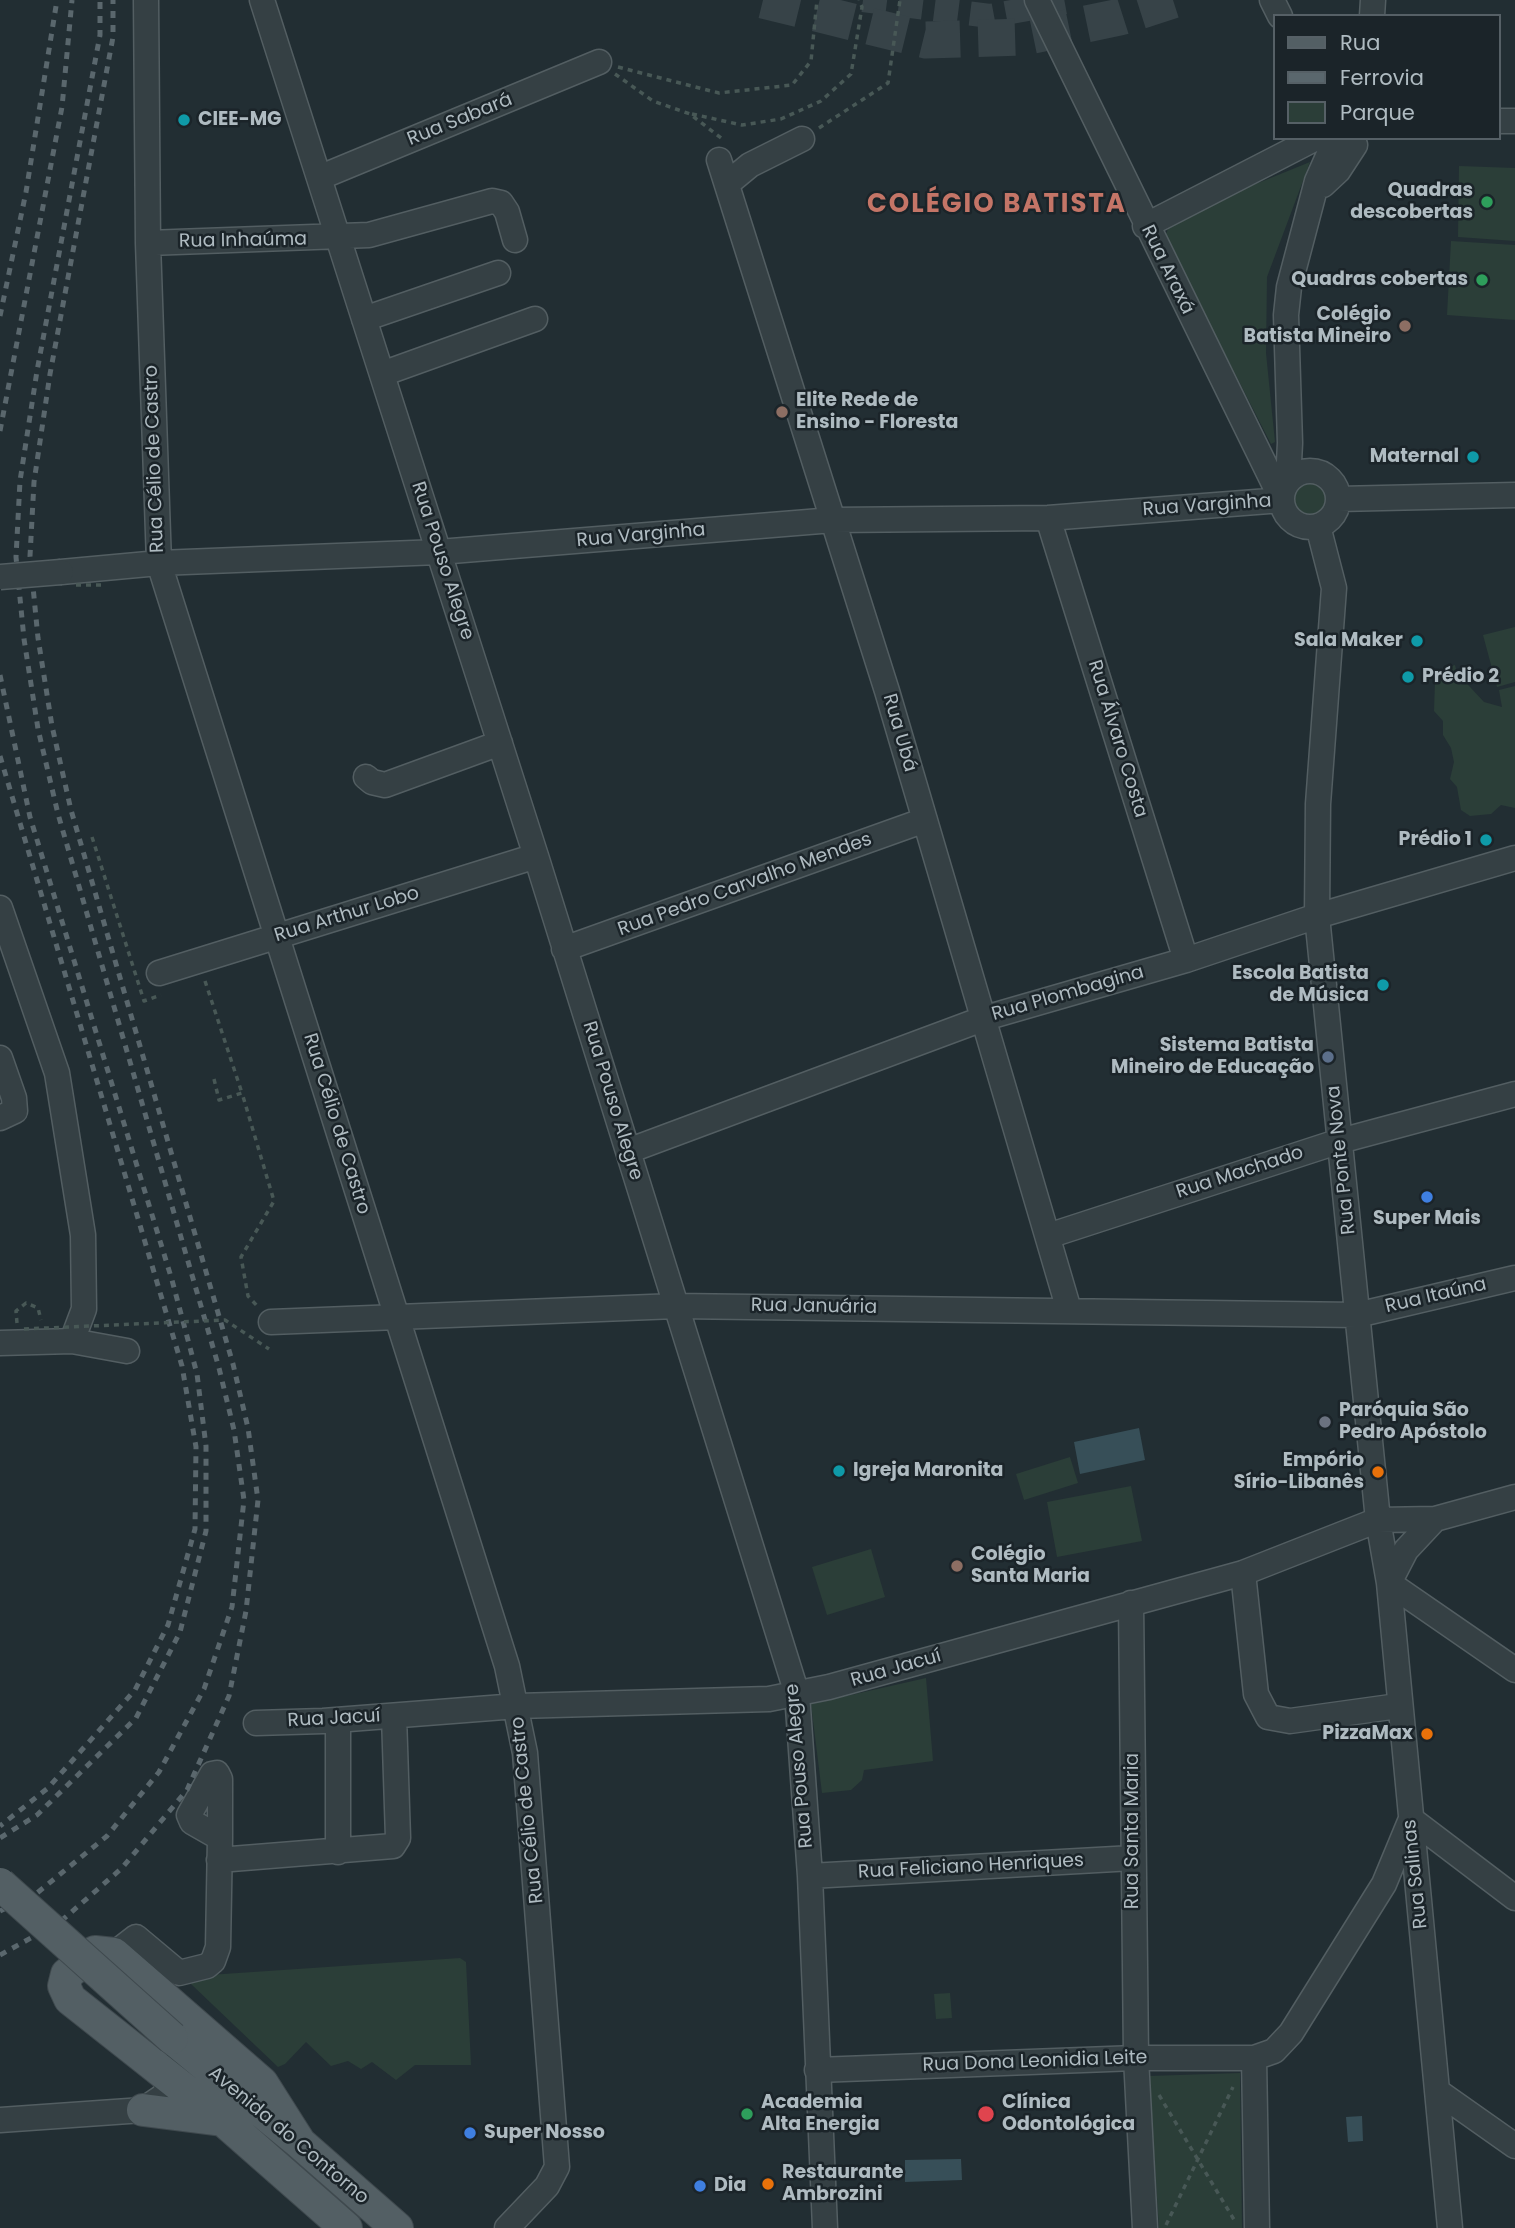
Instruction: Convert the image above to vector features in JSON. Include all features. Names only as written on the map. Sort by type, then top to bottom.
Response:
[{"type":"main road","name":"Avenida do Contorno","points":[[0,1884],[175,2041],[300,2143],[397,2228]]},
{"type":"main road","points":[[173,2082],[70,1999],[64,1986],[67,1974],[95,1952],[114,1954],[261,2084],[300,2143]]},
{"type":"main road","name":"Avenida do Contorno","points":[[173,2082],[223,2120],[346,2228]]},
{"type":"main road","points":[[143,2110],[223,2120]]},
{"type":"street","name":"Rua Célio de Castro","points":[[146,0],[148,243],[159,563],[279,935],[517,1706],[526,1766],[557,2167],[547,2186],[507,2228]]},
{"type":"street","name":"Rua Araxá","points":[[1037,0],[1145,226],[1292,484]]},
{"type":"street","name":"Rua Pouso Alegre","points":[[269,2],[338,238],[536,856],[797,1694],[810,1876],[825,2228]]},
{"type":"street","name":"Rua Sabará","points":[[321,177],[599,62]]},
{"type":"street","points":[[727,184],[750,165],[807,135]]},
{"type":"street","points":[[1145,226],[1339,141],[1338,171],[1315,192],[1289,287],[1286,315],[1289,393],[1294,401],[1304,440],[1292,484],[1288,516],[1310,526],[1332,516],[1338,499],[1328,478],[1292,484]]},
{"type":"street","name":"Rua Ubá","points":[[724,152],[727,184],[925,820],[1069,1310]]},
{"type":"street","name":"Rua Inhaúma","points":[[148,243],[369,235],[492,201],[501,203],[507,212],[515,240]]},
{"type":"street","points":[[365,319],[498,273]]},
{"type":"street","points":[[382,374],[535,319]]},
{"type":"street","name":"Rua Varginha","points":[[0,577],[159,563],[439,552],[832,520],[1048,518],[1292,484]]},
{"type":"street","points":[[1338,499],[1515,495]]},
{"type":"street","name":"Rua Álvaro Costa","points":[[1048,518],[1186,960]]},
{"type":"street","name":"Rua Ponte Nova","points":[[1310,526],[1330,633],[1318,804],[1317,916],[1378,1520]]},
{"type":"street","points":[[366,777],[372,782],[385,785],[500,743]]},
{"type":"street","name":"Rua Pedro Carvalho Mendes","points":[[564,949],[925,820]]},
{"type":"street","name":"Rua Arthur Lobo","points":[[159,973],[536,856]]},
{"type":"street","name":"Rua Plombagina","points":[[628,1151],[985,1018],[1186,960],[1317,916],[1515,858]]},
{"type":"street","points":[[0,908],[59,1087],[83,1235],[84,1309],[72,1341]]},
{"type":"street","points":[[0,1058],[14,1098],[15,1111],[0,1118]]},
{"type":"street","name":"Rua Machado","points":[[1048,1236],[1340,1141],[1515,1094]]},
{"type":"street","name":"Rua Itaúna","points":[[1357,1315],[1515,1278]]},
{"type":"street","name":"Rua Januária","points":[[271,1322],[676,1306],[1357,1315]]},
{"type":"street","points":[[0,1343],[72,1341],[127,1351]]},
{"type":"street","name":"Rua Jacuí","points":[[256,1723],[338,1720],[517,1706],[769,1699],[797,1694],[1243,1573],[1378,1520],[1435,1519],[1515,1497]]},
{"type":"street","points":[[1435,1519],[1406,1550],[1389,1583],[1515,1670]]},
{"type":"street","name":"Rua Salinas","points":[[1378,1520],[1389,1583],[1398,1706],[1450,2228]]},
{"type":"street","points":[[1243,1573],[1256,1694],[1268,1717],[1290,1721],[1398,1706]]},
{"type":"street","name":"Rua Santa Maria","points":[[1131,1603],[1133,1858],[1145,2228]]},
{"type":"street","points":[[114,1954],[136,1937],[179,1973],[207,1966],[213,1961],[218,1947],[219,1849],[338,1852],[388,1849],[398,1838],[394,1716]]},
{"type":"street","points":[[338,1720],[338,1852]]},
{"type":"street","points":[[1257,2228],[1251,2058],[1274,2051],[1291,2033],[1384,1884],[1411,1819],[1515,1898]]},
{"type":"street","name":"Rua Feliciano Henriques","points":[[810,1876],[1133,1858]]},
{"type":"street","name":"Avenida do Contorno","points":[[173,2082],[180,2064],[175,2041]]},
{"type":"street","name":"Rua Dona Leonidia Leite","points":[[817,2070],[1138,2058],[1251,2058]]},
{"type":"street","points":[[0,2120],[143,2110],[162,2097],[173,2082]]},
{"type":"street","points":[[1437,2091],[1515,2146]]},
{"type":"path","points":[[599,62],[719,93],[792,85],[811,61],[817,0]]},
{"type":"path","points":[[599,62],[653,101],[690,114],[742,125],[781,120],[821,101],[850,74],[862,7],[859,0]]},
{"type":"path","points":[[807,135],[888,83],[900,0]]},
{"type":"path","points":[[690,114],[724,152]]},
{"type":"path","points":[[214,1079],[219,1100],[242,1093],[274,1201],[241,1257],[248,1296],[271,1322]]},
{"type":"path","points":[[24,1329],[225,1320],[268,1349]]},
{"type":"path","points":[[1138,2058],[1239,2228]]},
{"type":"path","points":[[1165,2228],[1251,2058]]},
{"type":"green space","points":[[1310,162],[1267,277],[1266,353],[1275,442],[1271,444],[1165,237],[1172,218]]},
{"type":"green space","name":"Quadras descobertas","points":[[1459,166],[1515,168],[1515,241],[1458,237]]},
{"type":"green space","name":"Quadras cobertas","points":[[1451,241],[1515,245],[1515,320],[1447,315]]},
{"type":"green space","points":[[1310,478],[1325,484],[1331,499],[1325,514],[1310,520],[1295,514],[1289,499],[1295,484]]},
{"type":"green space","points":[[1515,627],[1515,682],[1497,687],[1483,635]]},
{"type":"green space","points":[[1455,665],[1457,673],[1484,702],[1502,707],[1499,690],[1515,686],[1515,808],[1501,805],[1491,814],[1470,816],[1461,810],[1457,787],[1450,779],[1454,762],[1451,748],[1443,735],[1443,721],[1434,711],[1435,681],[1445,668]]},
{"type":"green space","points":[[1070,1457],[1078,1483],[1024,1500],[1016,1474]]},
{"type":"green space","points":[[1131,1486],[1142,1541],[1057,1557],[1047,1502]]},
{"type":"green space","points":[[871,1549],[885,1597],[827,1615],[812,1567]]},
{"type":"green space","points":[[926,1678],[933,1761],[864,1770],[862,1780],[851,1790],[822,1793],[811,1704]]},
{"type":"green space","points":[[460,1958],[466,1962],[471,2065],[415,2065],[396,2080],[372,2062],[361,2069],[348,2061],[331,2066],[306,2042],[285,2064],[278,2067],[191,1984],[194,1976]]},
{"type":"green space","points":[[950,1993],[952,2018],[936,2019],[934,1994]]},
{"type":"green space","points":[[1240,2073],[1242,2228],[1159,2228],[1149,2076]]},
{"type":"water","points":[[1139,1428],[1145,1460],[1080,1474],[1074,1442]]},
{"type":"water","points":[[1362,2116],[1363,2141],[1348,2142],[1346,2117]]},
{"type":"water","points":[[961,2159],[962,2180],[905,2182],[905,2160]]},
{"type":"tunnel","points":[[763,0],[926,40],[1024,37],[1120,17],[1173,0]]},
{"type":"tunnel","points":[[863,0],[990,16],[1076,0]]},
{"type":"railway","points":[[0,316],[26,192],[57,0]]},
{"type":"railway","points":[[0,431],[62,107],[72,0]]},
{"type":"railway","points":[[0,1911],[37,1893],[107,1836],[159,1772],[204,1689],[232,1607],[244,1500],[234,1430],[219,1368],[58,814],[38,729],[24,639],[16,557],[20,481],[37,371],[100,35],[100,0]]},
{"type":"railway","points":[[0,1955],[60,1922],[122,1868],[187,1790],[229,1696],[246,1611],[258,1500],[248,1428],[233,1364],[71,810],[52,726],[38,638],[30,556],[34,482],[50,374],[113,37],[113,0]]},
{"type":"railway","points":[[0,675],[30,817],[172,1280],[197,1374],[206,1446],[206,1531],[180,1632],[136,1718],[37,1815],[0,1838]]},
{"type":"railway","points":[[0,756],[182,1366],[196,1447],[195,1529],[168,1625],[135,1690],[48,1788],[0,1826]]},
{"type":"place","name":"CIEE-MG","points":[[184,120]]},
{"type":"place","name":"Quadras descobertas","points":[[1487,202]]},
{"type":"place","name":"Quadras cobertas","points":[[1482,280]]},
{"type":"place","name":"Colégio Batista Mineiro","points":[[1405,326]]},
{"type":"place","name":"Elite Rede de Ensino - Floresta","points":[[782,412]]},
{"type":"place","name":"Maternal","points":[[1473,457]]},
{"type":"place","name":"Sala Maker","points":[[1417,641]]},
{"type":"place","name":"Prédio 2","points":[[1408,677]]},
{"type":"place","name":"Prédio 1","points":[[1486,840]]},
{"type":"place","name":"Escola Batista de Música","points":[[1383,985]]},
{"type":"place","name":"Sistema Batista Mineiro de Educação","points":[[1328,1057]]},
{"type":"place","name":"Super Mais","points":[[1427,1197]]},
{"type":"place","name":"Paróquia São Pedro Apóstolo","points":[[1325,1422]]},
{"type":"place","name":"Igreja Maronita","points":[[839,1471]]},
{"type":"place","name":"Empório Sírio-Libanês","points":[[1378,1472]]},
{"type":"place","name":"Colégio Santa Maria","points":[[957,1566]]},
{"type":"place","name":"PizzaMax","points":[[1427,1734]]},
{"type":"place","name":"Academia Alta Energia","points":[[747,2114]]},
{"type":"place","name":"Clínica Odontológica","points":[[986,2114]]},
{"type":"place","name":"Super Nosso","points":[[470,2133]]},
{"type":"place","name":"Restaurante Ambrozini","points":[[768,2184]]},
{"type":"place","name":"Dia","points":[[700,2186]]},
{"type":"district","name":"COLÉGIO BATISTA","points":[[997,205]]}]
